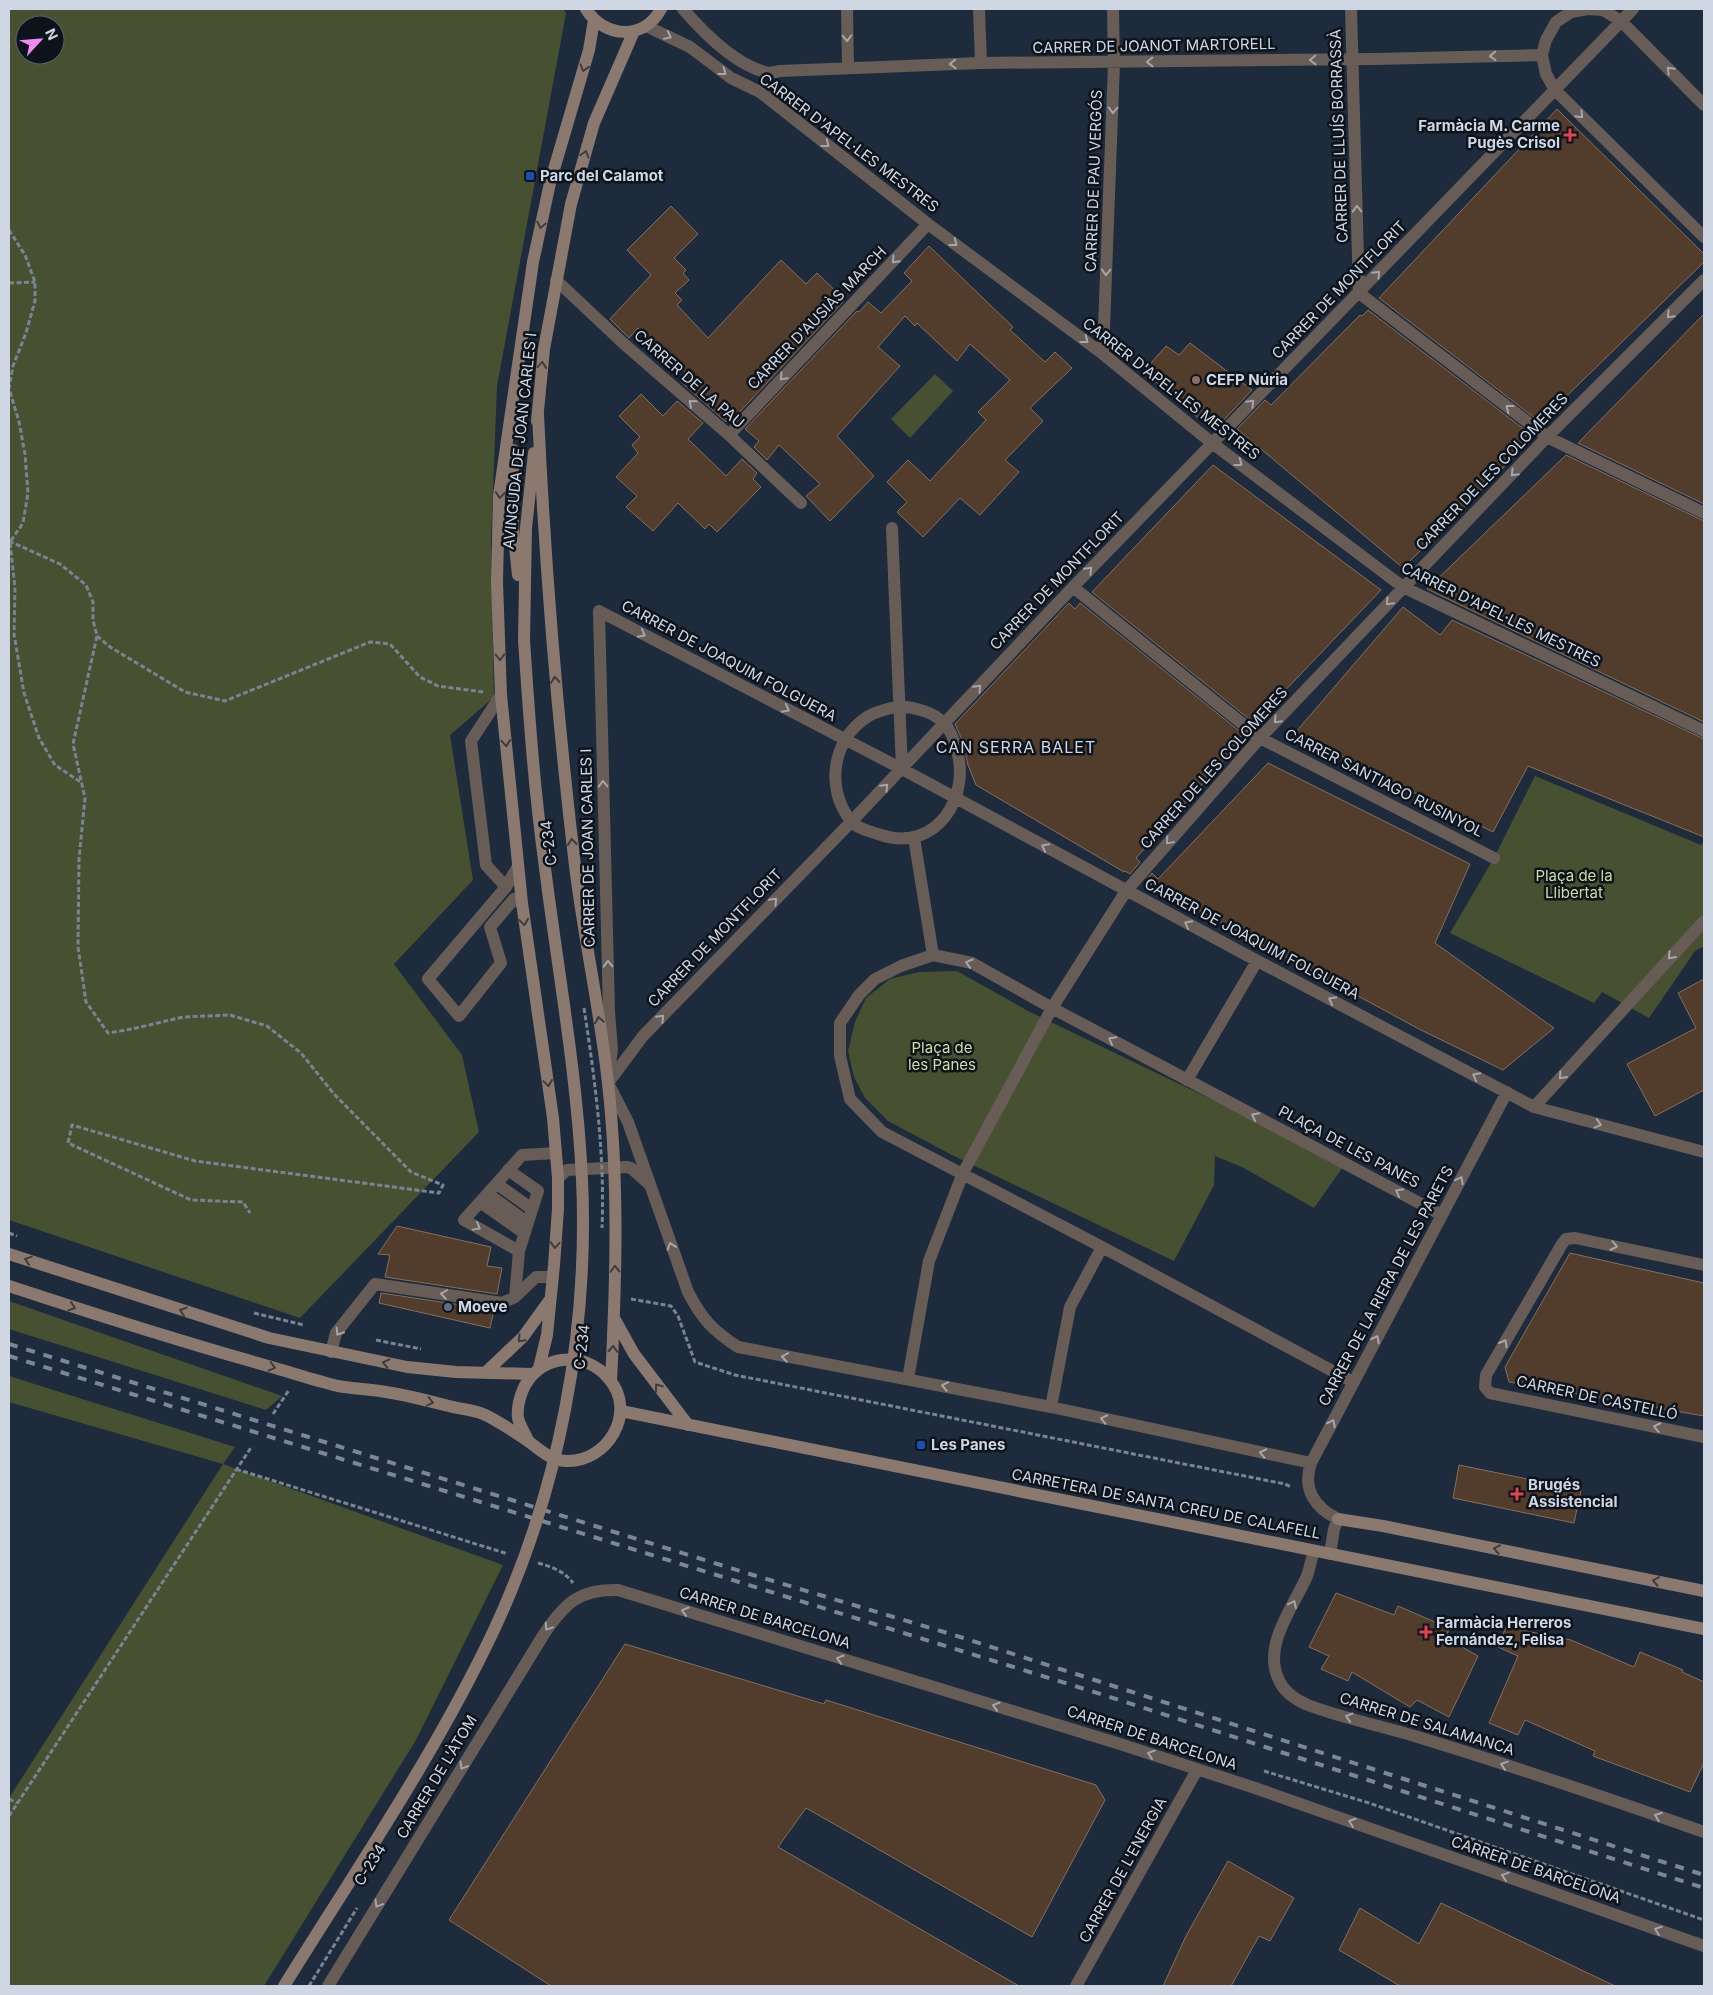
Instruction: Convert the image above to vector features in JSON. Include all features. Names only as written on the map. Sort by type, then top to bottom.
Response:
[{"type":"street","points":[[586,9],[594,20],[613,31],[621,32],[640,28]]},
{"type":"street","name":"AVINGUDA DE JOAN CARLES I","points":[[524,640],[526,528],[544,349],[571,204],[594,123],[640,28],[654,19],[662,9]]},
{"type":"street","points":[[683,9],[698,27],[739,60],[766,73],[760,92]]},
{"type":"street","points":[[847,9],[848,68]]},
{"type":"street","points":[[979,9],[981,64]]},
{"type":"street","name":"CARRER DE PAU VERGÓS","points":[[1103,354],[1114,62],[1113,9]]},
{"type":"street","name":"CARRER DE LLUÍS BORRASSÀ","points":[[1351,9],[1359,293]]},
{"type":"street","points":[[1704,105],[1621,21],[1603,10],[1588,9],[1571,12],[1556,22],[1546,40],[1542,55],[1546,74],[1555,90],[1704,237]]},
{"type":"street","name":"CARRER DE MONTFLORIT","points":[[608,1083],[643,1036],[902,769],[1072,587],[1359,293],[1632,9]]},
{"type":"street","name":"AVINGUDA DE JOAN CARLES I","points":[[536,1371],[547,1335],[558,1210],[558,1178],[553,1118],[522,903],[501,695],[497,582],[500,495],[513,412],[521,336],[533,262],[550,183],[589,50],[594,20]]},
{"type":"street","name":"CARRER D'APEL·LES MESTRES","points":[[640,28],[690,47],[731,78],[760,92],[928,224],[1103,354],[1212,443],[1403,588],[1704,731]]},
{"type":"street","name":"CARRER DE JOANOT MARTORELL","points":[[766,73],[848,68],[981,64],[1542,55]]},
{"type":"street","name":"CARRER D'AUSIÀS MARCH","points":[[729,434],[928,224]]},
{"type":"street","name":"CARRER DE LA PAU","points":[[556,280],[622,343],[729,434],[801,503]]},
{"type":"street","name":"CARRER DE LES COLOMERES","points":[[908,1379],[929,1261],[963,1173],[1052,1008],[1126,890],[1260,738],[1547,437],[1704,280]]},
{"type":"street","points":[[1359,293],[1547,437],[1704,513]]},
{"type":"street","name":"AVINGUDA DE JOAN CARLES I","points":[[513,412],[513,528],[524,640]]},
{"type":"street","points":[[538,414],[552,656],[575,868],[608,1083],[614,1166],[616,1278],[611,1380]]},
{"type":"street","points":[[892,528],[902,769]]},
{"type":"street","name":"CARRER SANTIAGO RUSINYOL","points":[[1072,587],[1260,738],[1494,858]]},
{"type":"street","name":"CARRER DE JOAN CARLES I","points":[[599,611],[609,1012],[612,1050],[608,1083]]},
{"type":"street","name":"CARRER DE JOAQUIM FOLGUERA","points":[[599,611],[902,769],[1257,961],[1534,1107],[1704,1152]]},
{"type":"street","name":"C-234","points":[[284,1986],[415,1774],[474,1670],[495,1627],[515,1582],[541,1508],[558,1443],[569,1389],[577,1333],[582,1181],[577,1111],[535,788],[524,640]]},
{"type":"street","points":[[501,695],[472,741],[486,865],[506,887]]},
{"type":"street","points":[[899,706],[930,713],[944,724],[954,740],[960,760],[960,785],[956,799],[948,814],[934,828],[914,838],[886,837],[867,831],[851,822],[837,795],[834,775],[837,756],[844,739],[867,717],[899,706]]},
{"type":"street","points":[[914,838],[933,955],[901,966],[875,979],[858,995],[840,1023],[840,1056],[850,1099],[882,1132],[963,1173],[1353,1382]]},
{"type":"street","points":[[518,868],[506,887],[428,979],[459,1016],[501,963],[490,927],[514,899],[522,903]]},
{"type":"street","points":[[1534,1107],[1704,920]]},
{"type":"street","name":"PLAÇA DE LES PANES","points":[[933,955],[972,963],[1052,1008],[1442,1215]]},
{"type":"street","points":[[1187,1080],[1257,961]]},
{"type":"street","points":[[608,1083],[628,1122],[688,1292],[699,1312],[716,1332],[738,1347],[1051,1407],[1311,1463]]},
{"type":"street","name":"CARRER DE LA RIERA DE LES PARETS","points":[[1313,1498],[1308,1479],[1311,1463],[1507,1092]]},
{"type":"street","points":[[519,1251],[464,1220],[522,1155],[556,1153]]},
{"type":"street","points":[[558,1178],[567,1170],[614,1166],[630,1168],[650,1186]]},
{"type":"street","points":[[508,1170],[538,1191],[519,1251],[515,1297]]},
{"type":"street","points":[[497,1184],[532,1209]]},
{"type":"street","points":[[484,1198],[526,1228]]},
{"type":"street","name":"CARRER DE CASTELLÓ","points":[[1704,1265],[1575,1238],[1566,1239],[1486,1375],[1485,1387],[1490,1392],[1704,1437]]},
{"type":"street","points":[[1051,1407],[1070,1307],[1102,1247]]},
{"type":"street","points":[[9,1254],[269,1338],[331,1352],[407,1368],[456,1372],[536,1371]]},
{"type":"street","points":[[331,1352],[336,1333],[375,1284],[502,1303],[515,1297],[536,1277],[552,1277]]},
{"type":"street","points":[[9,1286],[122,1323],[299,1375],[340,1386],[400,1394],[484,1414],[529,1442],[542,1454],[564,1461],[582,1460],[596,1454],[610,1441],[617,1428],[621,1411],[619,1398],[611,1380],[599,1369],[587,1362],[569,1358],[557,1360],[536,1371],[525,1383],[518,1400],[518,1418],[529,1442]]},
{"type":"street","points":[[486,1372],[523,1337],[550,1300]]},
{"type":"street","points":[[614,1318],[634,1354],[688,1425]]},
{"type":"street","name":"CARRETERA DE SANTA CREU DE CALAFELL","points":[[621,1411],[1704,1629]]},
{"type":"street","points":[[1313,1498],[1317,1506],[1338,1519],[1393,1528],[1704,1591]]},
{"type":"street","points":[[1330,1554],[1334,1529],[1338,1519]]},
{"type":"street","name":"CARRER DE SALAMANCA","points":[[1314,1551],[1308,1574],[1280,1634],[1274,1652],[1278,1679],[1285,1690],[1295,1699],[1321,1710],[1420,1738],[1601,1796],[1704,1832]]},
{"type":"street","name":"CARRER DE BARCELONA","points":[[583,1595],[599,1590],[618,1590],[1120,1744],[1704,1946]]},
{"type":"street","name":"CARRER DE L'ÀTOM","points":[[328,1986],[544,1634],[558,1614],[570,1602],[583,1595]]},
{"type":"street","name":"CARRER DE L'ENERGIA","points":[[1076,1986],[1197,1770]]},
{"type":"path","points":[[9,230],[24,255],[35,282],[35,301],[26,333],[13,366],[10,388],[24,446],[28,493],[23,523],[10,542],[15,588],[14,634],[24,693],[40,738],[56,764],[82,783]]},
{"type":"path","points":[[9,283],[35,282]]},
{"type":"path","points":[[10,542],[60,564],[86,585],[93,602],[93,620],[97,636],[73,744],[85,798],[79,859],[78,947],[86,1002],[108,1033],[183,1017],[230,1016],[267,1026],[301,1053],[356,1119],[411,1172],[443,1185],[439,1194],[195,1161],[72,1125],[68,1143],[191,1200],[243,1202],[250,1213]]},
{"type":"path","points":[[97,636],[110,647],[185,692],[225,701],[370,642],[390,644],[420,677],[438,686],[501,695]]},
{"type":"path","points":[[584,1003],[598,1115],[602,1177],[602,1233]]},
{"type":"path","points":[[251,1312],[336,1333]]},
{"type":"path","points":[[371,1340],[430,1351]]},
{"type":"path","points":[[696,1362],[745,1376],[1286,1484],[1313,1498]]},
{"type":"path","points":[[273,1414],[299,1375]]},
{"type":"path","points":[[9,1816],[252,1446]]},
{"type":"path","points":[[236,1469],[516,1556]]},
{"type":"path","points":[[539,1567],[542,1559]]},
{"type":"path","points":[[535,1562],[554,1568],[567,1575],[583,1595]]},
{"type":"path","points":[[9,1799],[18,1803]]},
{"type":"path","name":"C-234","points":[[308,1986],[360,1903]]},
{"type":"green space","points":[[9,9],[563,9],[566,13],[497,386],[491,542],[494,697],[450,735],[473,880],[394,964],[462,1055],[479,1132],[300,1318],[9,1220]]},
{"type":"green space","points":[[935,374],[953,391],[910,438],[891,419]]},
{"type":"green space","name":"Plaça de la Llibertat","points":[[1535,776],[1701,845],[1704,841],[1704,946],[1695,951],[1649,1018],[1602,992],[1594,1003],[1450,933],[1494,858]]},
{"type":"green space","name":"Plaça de les Panes","points":[[957,971],[1028,1011],[1345,1164],[1314,1208],[1242,1167],[1215,1156],[1214,1185],[1174,1261],[950,1154],[888,1121],[865,1098],[854,1077],[848,1051],[855,1022],[866,998],[890,979],[919,972]]},
{"type":"green space","points":[[9,1301],[282,1396],[266,1410],[9,1329]]},
{"type":"green space","points":[[9,1376],[235,1447],[223,1464],[9,1402]]},
{"type":"green space","points":[[223,1464],[503,1565],[416,1740],[264,1986],[9,1986],[9,1798]]},
{"type":"building","points":[[1557,109],[1704,254],[1704,262],[1540,422],[1379,298]]},
{"type":"building","points":[[671,206],[698,234],[674,258],[686,270],[683,273],[689,280],[675,293],[682,300],[677,305],[708,338],[781,260],[806,284],[817,273],[845,300],[733,419],[731,417],[726,422],[680,381],[687,374],[638,328],[629,338],[610,319],[651,275],[627,250]]},
{"type":"building","points":[[929,246],[1013,327],[1010,330],[1045,362],[1055,352],[1072,368],[1030,408],[1043,421],[1005,460],[1019,472],[980,515],[960,498],[923,537],[897,512],[907,502],[887,482],[908,460],[930,481],[986,420],[978,412],[1010,380],[970,344],[957,361],[917,323],[915,326],[905,316],[878,347],[900,366],[837,436],[874,476],[830,521],[806,496],[820,484],[779,445],[767,460],[754,447],[759,441],[745,429],[857,311],[859,312],[868,302],[881,313],[912,281],[904,273]]},
{"type":"building","points":[[1368,310],[1529,433],[1522,439],[1528,443],[1403,568],[1237,429],[1265,400],[1271,405],[1360,315],[1362,316]]},
{"type":"building","points":[[1704,314],[1704,504],[1578,443]]},
{"type":"building","name":"CEFP Núria","points":[[1190,343],[1252,390],[1221,423],[1217,419],[1211,427],[1185,408],[1186,405],[1143,372],[1166,346],[1179,355]]},
{"type":"building","points":[[641,394],[663,416],[677,401],[703,423],[688,439],[726,476],[742,459],[757,473],[753,479],[761,487],[717,532],[709,524],[705,529],[678,503],[653,531],[626,507],[637,496],[616,477],[638,453],[632,445],[640,437],[619,416]]},
{"type":"building","points":[[1566,455],[1704,521],[1704,722],[1427,589]]},
{"type":"building","points":[[1213,465],[1381,590],[1254,723],[1092,592]]},
{"type":"building","points":[[1069,603],[1075,609],[1080,603],[1243,734],[1239,739],[1241,741],[1136,858],[1140,862],[1130,874],[976,785],[968,765],[963,742],[955,724]]},
{"type":"building","points":[[1403,607],[1440,635],[1452,620],[1704,739],[1704,837],[1528,766],[1493,832],[1295,733]]},
{"type":"building","points":[[1268,763],[1470,864],[1435,943],[1554,1028],[1503,1070],[1419,1029],[1145,881],[1152,873],[1158,879]]},
{"type":"building","points":[[1704,979],[1704,1090],[1655,1116],[1627,1064],[1696,1028],[1678,993]]},
{"type":"building","points":[[397,1226],[491,1247],[487,1266],[502,1268],[497,1294],[385,1277],[390,1255],[378,1254]]},
{"type":"building","points":[[1570,1253],[1704,1283],[1704,1416],[1509,1382],[1505,1367]]},
{"type":"building","points":[[381,1293],[494,1310],[490,1328],[379,1303]]},
{"type":"building","name":"Brugés Assistencial","points":[[1459,1465],[1581,1490],[1574,1523],[1453,1498]]},
{"type":"building","points":[[1336,1593],[1394,1615],[1398,1606],[1449,1628],[1446,1638],[1478,1656],[1449,1717],[1417,1700],[1410,1707],[1352,1672],[1348,1681],[1321,1669],[1329,1656],[1309,1647]]},
{"type":"building","points":[[1506,1627],[1571,1640],[1634,1667],[1640,1652],[1683,1670],[1682,1672],[1704,1682],[1704,1763],[1690,1792],[1593,1756],[1595,1751],[1525,1720],[1518,1735],[1489,1723],[1518,1656],[1498,1647]]},
{"type":"building","points":[[625,1644],[824,1704],[826,1700],[1096,1785],[1105,1800],[1032,1937],[806,1808],[778,1847],[1019,1986],[551,1986],[449,1920]]},
{"type":"building","points":[[1228,1861],[1294,1898],[1270,1941],[1259,1936],[1231,1986],[1163,1986],[1186,1936]]},
{"type":"building","points":[[1441,1903],[1615,1986],[1400,1986],[1339,1950],[1360,1908],[1419,1944]]},
{"type":"railway","points":[[9,1344],[753,1575],[954,1635],[1704,1875]]},
{"type":"railway","points":[[9,1356],[1091,1691],[1704,1888]]},
{"type":"place","name":"Farmàcia M. Carme Pugès Crisol","points":[[1570,135]]},
{"type":"place","name":"Parc del Calamot","points":[[530,176]]},
{"type":"place","name":"CEFP Núria","points":[[1196,380]]},
{"type":"place","name":"Moeve","points":[[448,1307]]},
{"type":"place","name":"Les Panes","points":[[921,1445]]},
{"type":"place","name":"Brugés Assistencial","points":[[1517,1494]]},
{"type":"place","name":"Farmàcia Herreros Fernández, Felisa","points":[[1426,1632]]},
{"type":"district","name":"CAN SERRA BALET","points":[[1016,747]]}]
